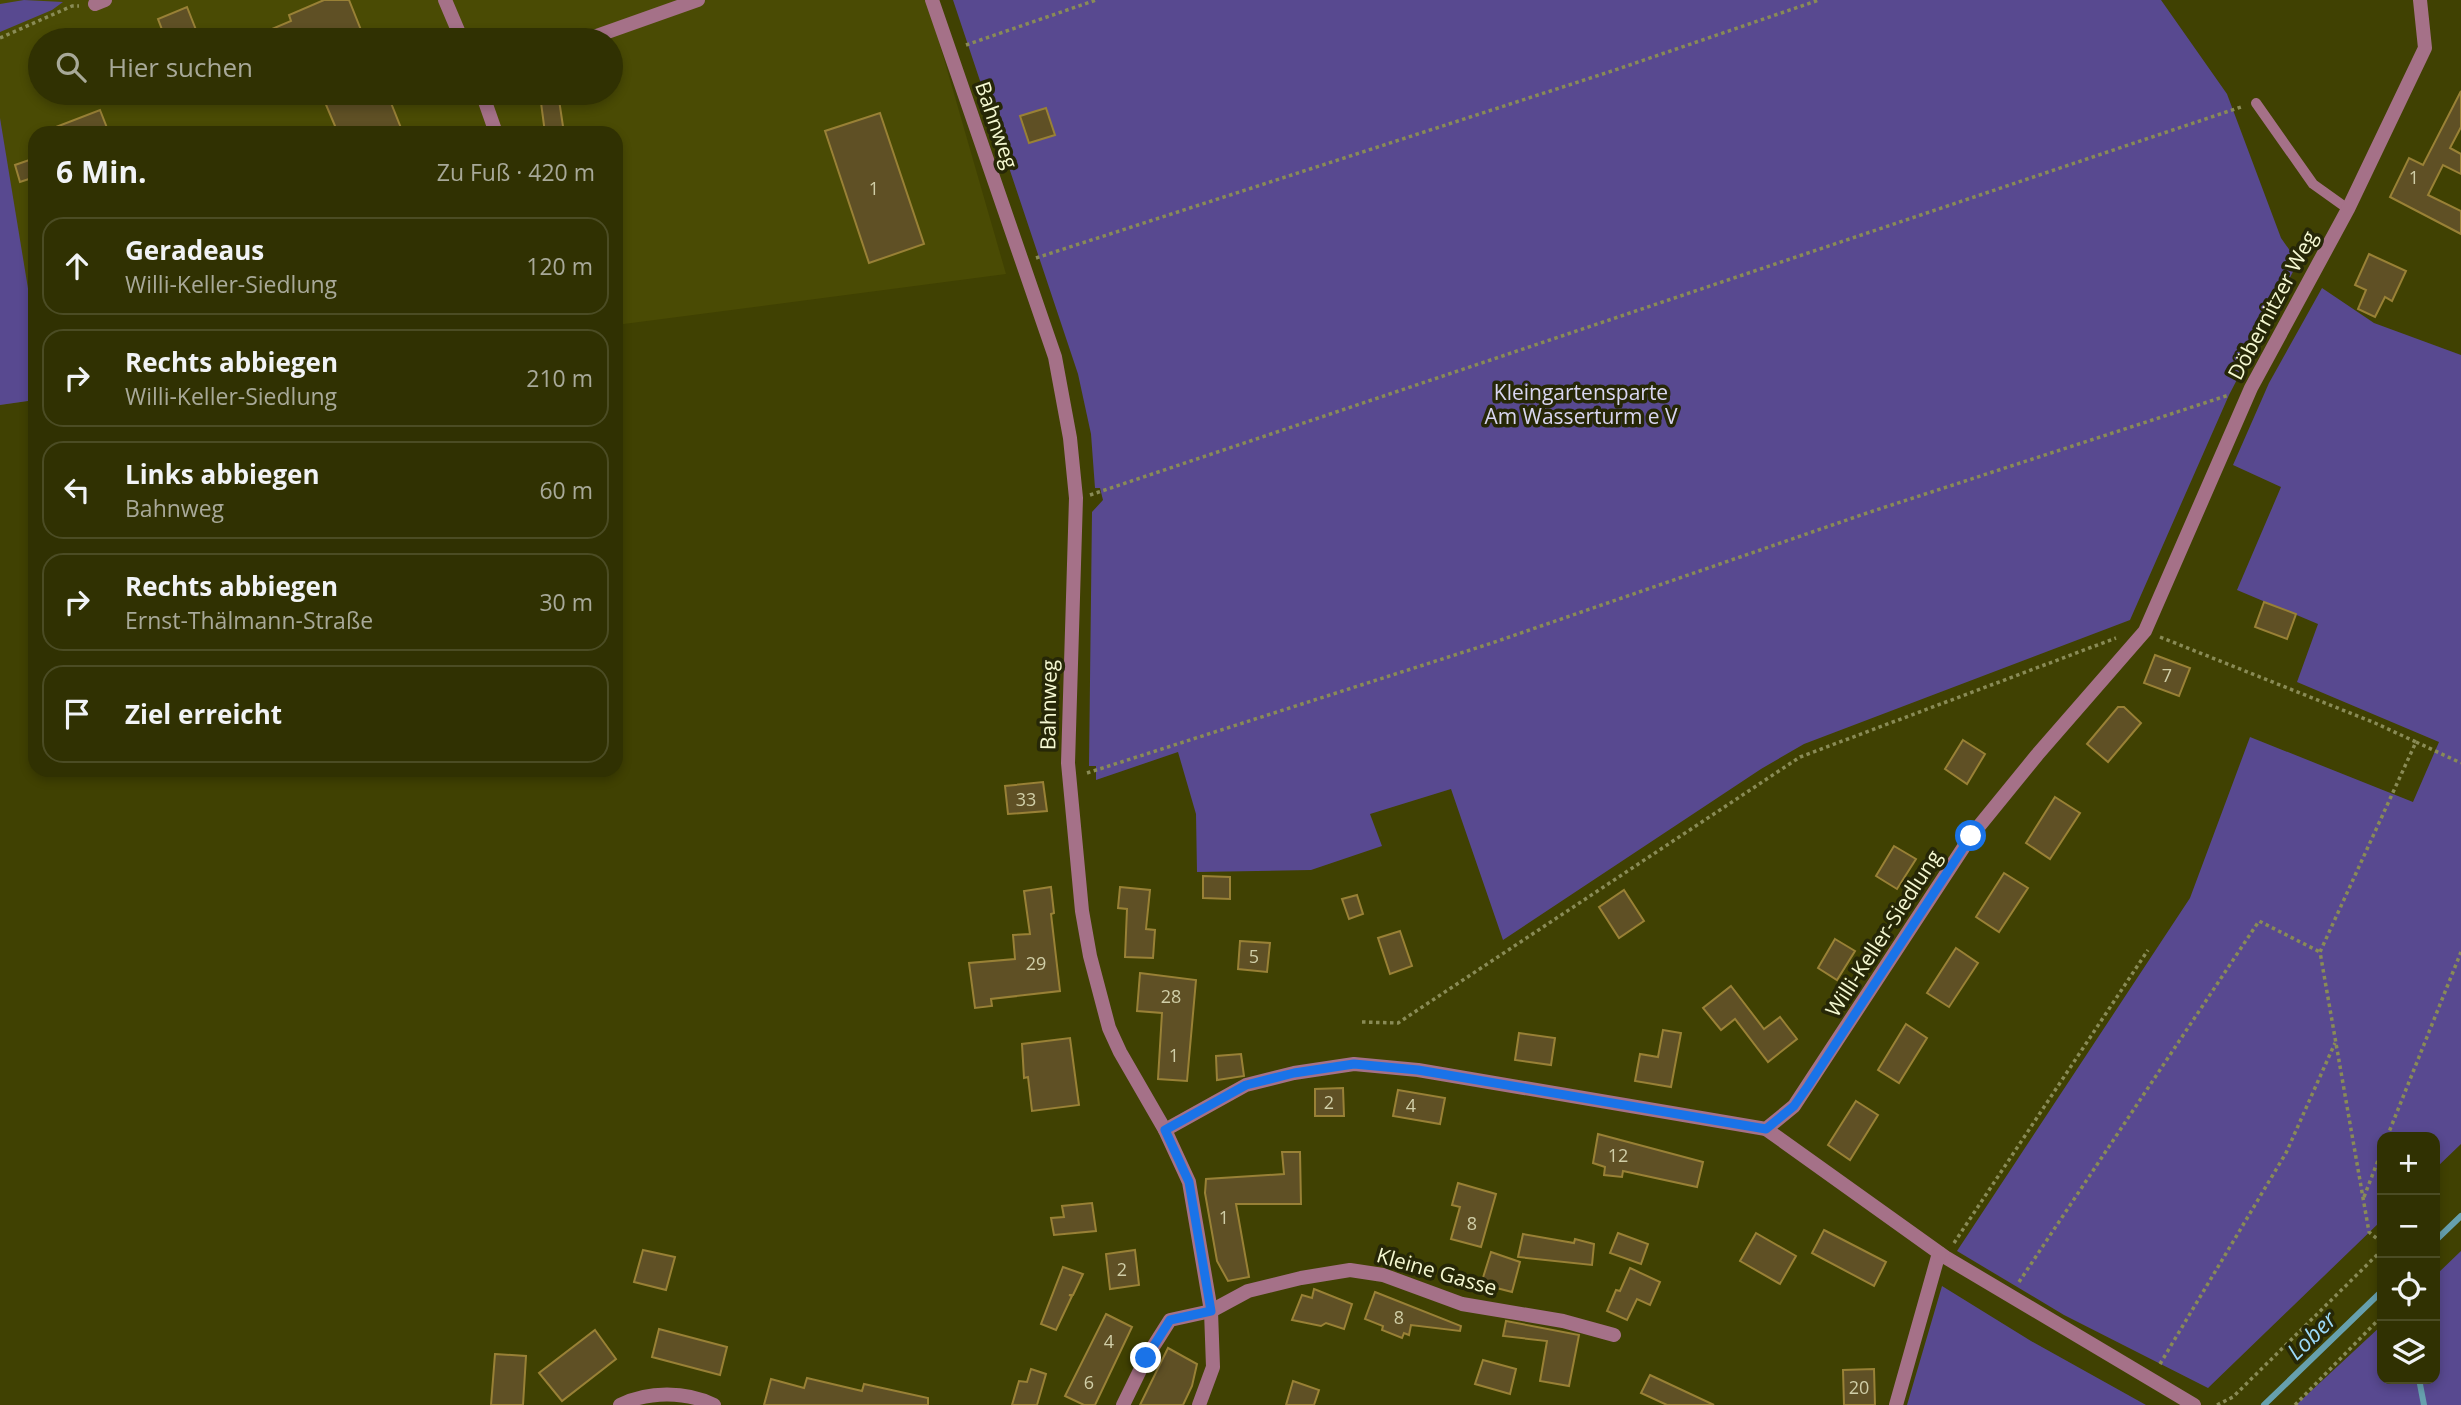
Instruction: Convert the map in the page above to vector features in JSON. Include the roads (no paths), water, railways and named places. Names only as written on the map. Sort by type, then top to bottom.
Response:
[{"type":"street","points":[[445,0],[456,28]]},
{"type":"street","points":[[619,28],[698,0]]},
{"type":"street","name":"Bahnweg","points":[[932,0],[1055,357],[1070,438],[1076,498],[1069,776],[1082,911],[1099,995],[1109,1028],[1165,1130],[1189,1182],[1211,1311],[1213,1367],[1199,1405]]},
{"type":"street","name":"Döbernitzer Weg","points":[[2145,631],[2251,388],[2348,209],[2426,48],[2420,0]]},
{"type":"street","points":[[486,105],[494,126]]},
{"type":"street","name":"Willi-Keller-Siedlung","points":[[1766,1129],[1794,1106],[1808,1086],[1971,836],[2145,631]]},
{"type":"street","points":[[1165,1130],[1246,1085],[1294,1073],[1354,1064],[1418,1070],[1766,1129],[1942,1255],[2194,1405]]},
{"type":"street","points":[[1896,1405],[1942,1255]]},
{"type":"street","name":"Kleine Gasse","points":[[1123,1405],[1146,1358],[1170,1320],[1211,1311],[1248,1292],[1301,1278],[1350,1270],[1383,1275],[1462,1304],[1563,1321],[1614,1335]]},
{"type":"street","points":[[620,1405],[644,1396],[663,1394],[704,1400],[714,1405]]},
{"type":"lane","points":[[2256,103],[2313,184],[2348,209]]},
{"type":"waterway","name":"Lober","points":[[2440,1236],[2461,1216]]},
{"type":"waterway","name":"Lober","points":[[2264,1405],[2377,1296]]},
{"type":"waterway","points":[[2420,1384],[2424,1405]]},
{"type":"park label","name":"Kleingartensparte Am Wasserturm e V","points":[[1581,404]]}]
